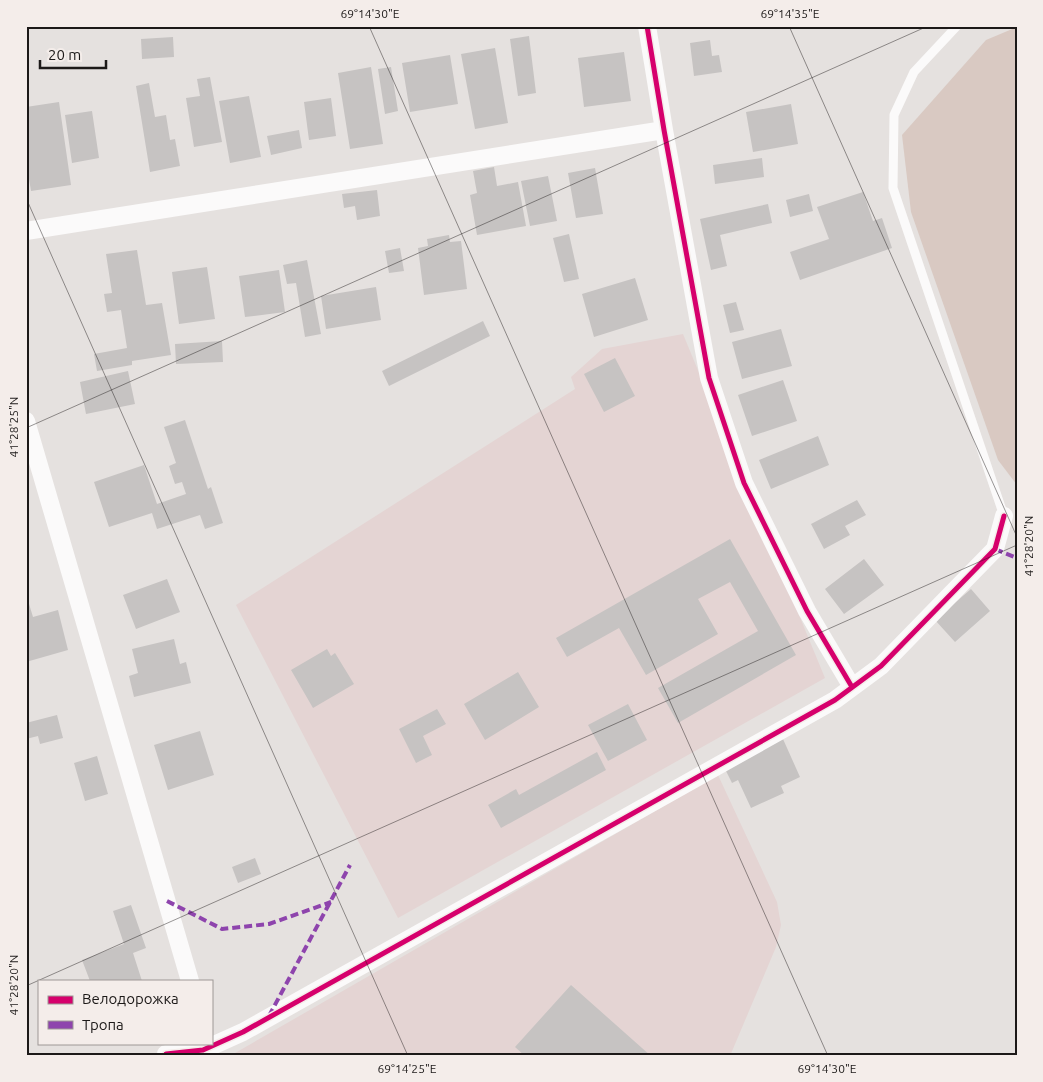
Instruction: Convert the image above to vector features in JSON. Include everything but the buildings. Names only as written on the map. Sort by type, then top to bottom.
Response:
[{"type":"street","points":[[647,26],[708,378],[741,475],[807,611],[852,687]]},
{"type":"street","points":[[26,231],[664,130]]},
{"type":"street","points":[[26,421],[190,980]]},
{"type":"street","points":[[168,1051],[203,1050],[243,1032],[835,700],[881,666],[995,549],[1004,516]]},
{"type":"lane","points":[[957,26],[914,72],[894,115],[893,188],[1004,516]]},
{"type":"shaded area","points":[[1017,27],[1017,485],[998,460],[911,212],[902,135],[986,40]]},
{"type":"shaded area","points":[[683,334],[825,678],[398,918],[236,605],[575,389],[571,377],[602,349]]},
{"type":"shaded area","points":[[718,775],[777,902],[781,925],[776,947],[730,1056],[236,1056],[235,1053]]},
{"type":"marked path","points":[[995,549],[1017,558]]},
{"type":"marked path","points":[[269,1016],[350,865]]},
{"type":"marked path","points":[[167,901],[222,929],[269,924],[331,902]]},
{"type":"cycle path","points":[[647,26],[709,378],[744,483],[807,611],[852,687]]},
{"type":"cycle path","points":[[166,1054],[203,1050],[243,1032],[835,700],[881,666],[995,549],[1004,516]]}]
